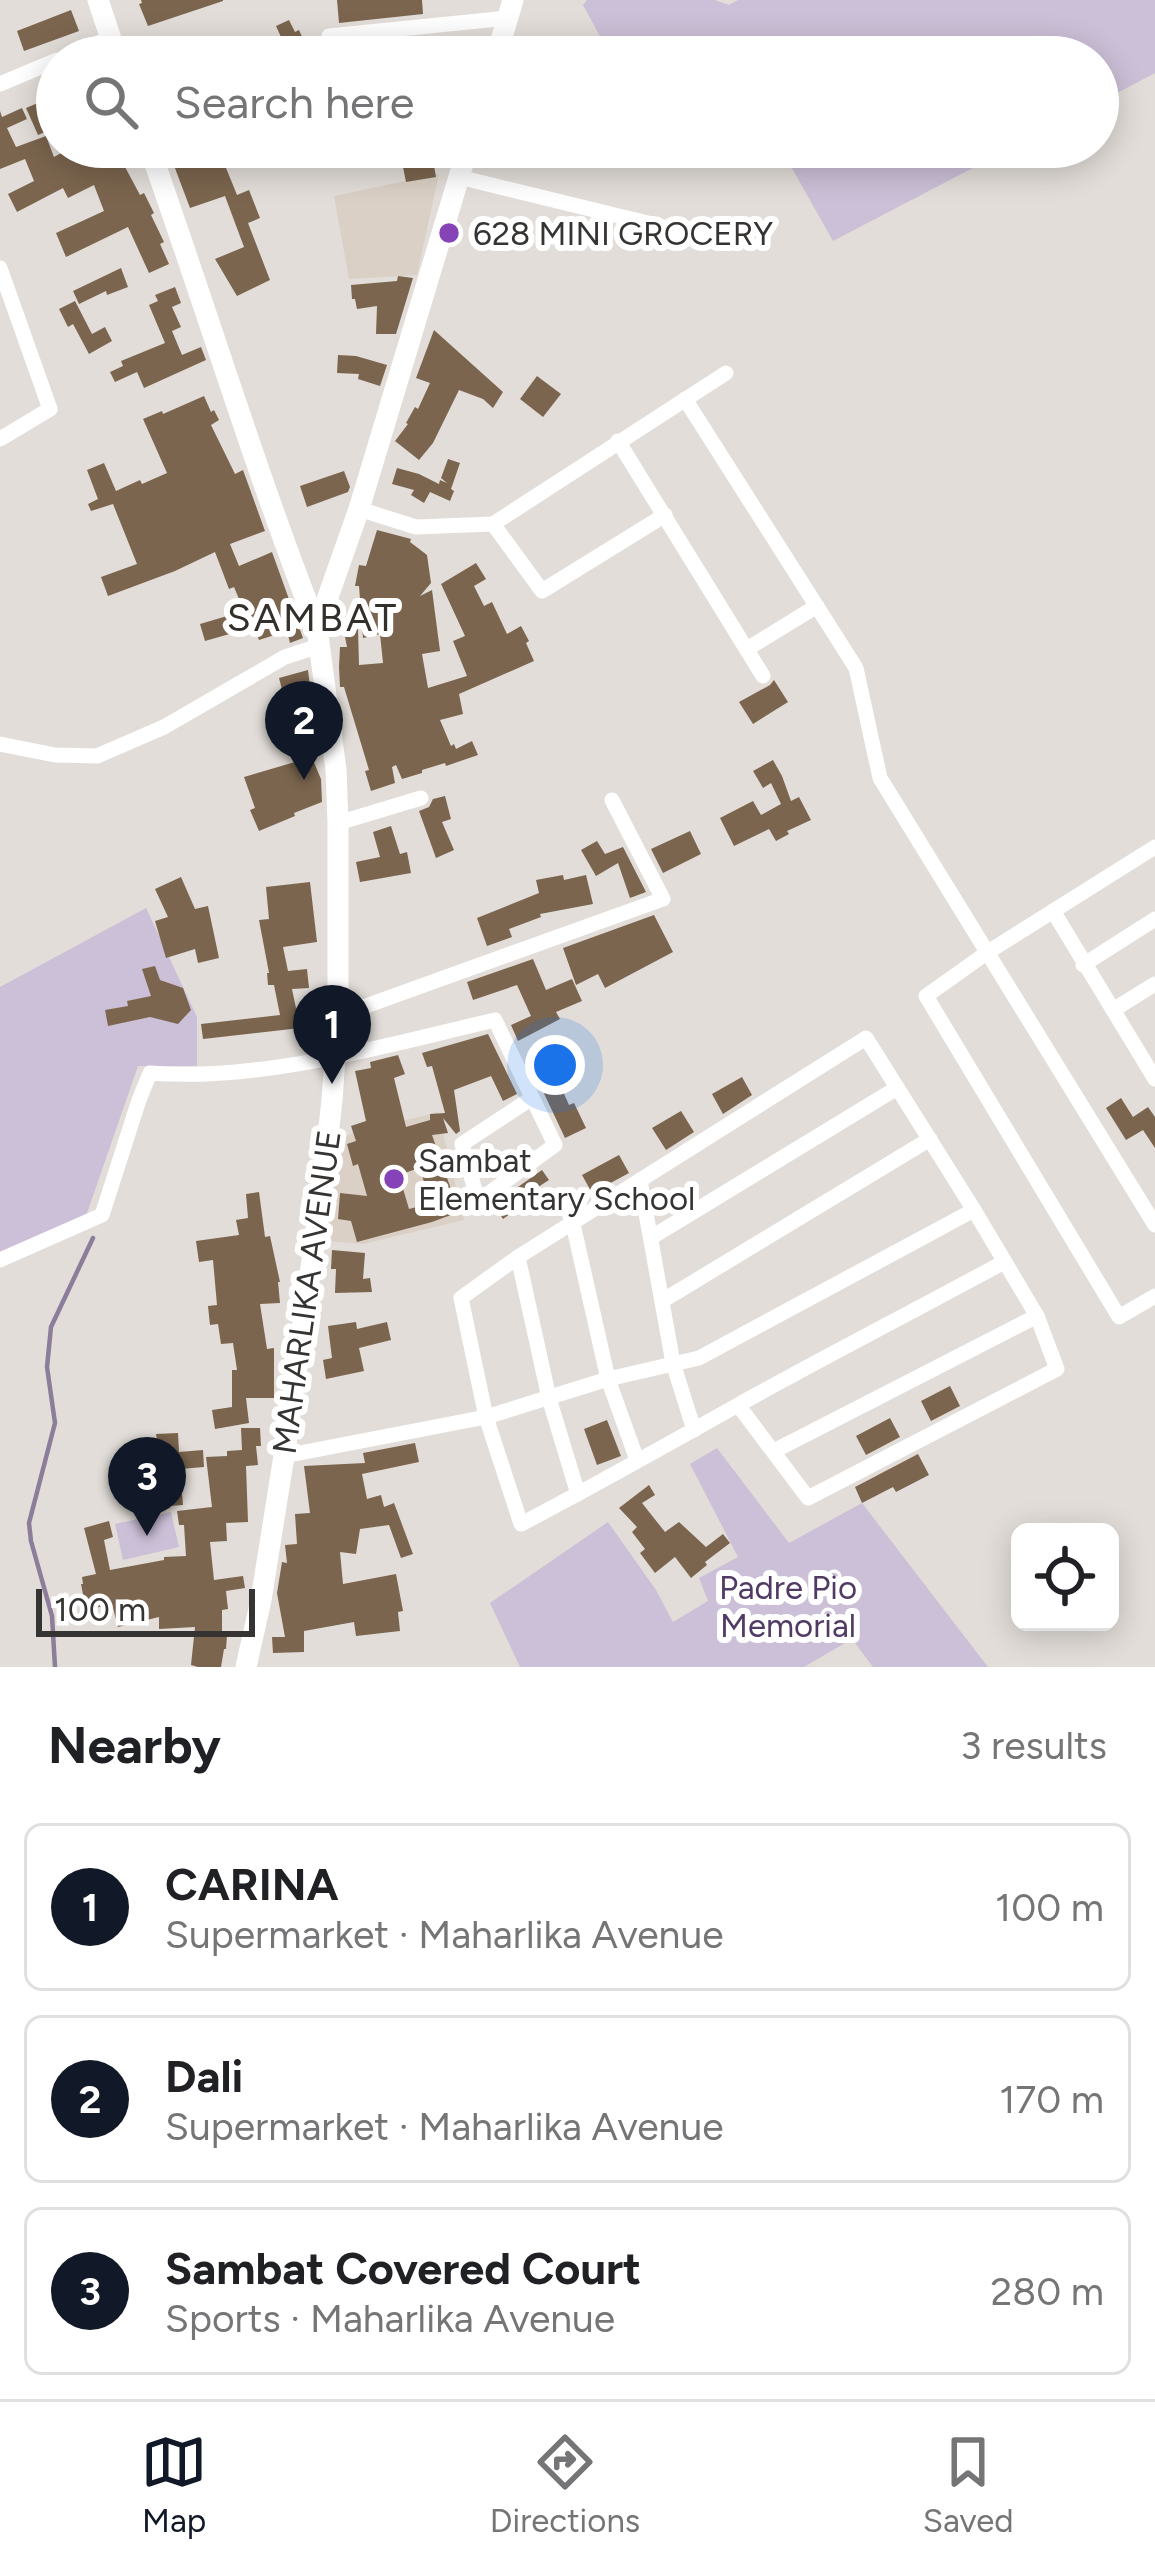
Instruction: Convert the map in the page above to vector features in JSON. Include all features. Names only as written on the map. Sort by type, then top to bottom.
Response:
[{"type":"main road","points":[[98,0],[110,36]]},
{"type":"main road","points":[[156,168],[318,637]]},
{"type":"main road","name":"MAHARLIKA AVENUE","points":[[246,1667],[284,1456],[322,1190],[338,1016],[336,770],[318,637],[462,168]]},
{"type":"street","points":[[329,36],[510,9]]},
{"type":"street","points":[[0,84],[36,69]]},
{"type":"street","points":[[459,177],[705,237]]},
{"type":"street","points":[[0,268],[50,409],[0,439]]},
{"type":"street","points":[[358,509],[416,526],[493,524],[726,373]]},
{"type":"street","points":[[685,399],[856,668],[880,778],[1155,1225]]},
{"type":"street","points":[[618,441],[763,676]]},
{"type":"street","points":[[493,524],[542,591],[664,515]]},
{"type":"street","points":[[747,649],[817,606]]},
{"type":"street","points":[[0,744],[56,755],[98,756],[164,727],[318,637]]},
{"type":"street","points":[[338,823],[421,798]]},
{"type":"street","points":[[338,1016],[663,899],[612,800]]},
{"type":"street","points":[[1155,847],[926,996],[1119,1317],[1155,1295]]},
{"type":"street","points":[[1052,911],[1113,1010],[1149,1057],[1155,1079]]},
{"type":"street","points":[[1084,965],[1155,919]]},
{"type":"street","points":[[1113,1010],[1155,984]]},
{"type":"street","points":[[0,1260],[103,1215],[150,1072],[193,1076],[334,1058],[495,1020],[555,1145],[478,1201],[462,1144],[532,1098]]},
{"type":"street","points":[[738,1405],[808,1498],[1057,1369],[1037,1316],[974,1210],[866,1038],[518,1257],[461,1298],[486,1417],[521,1523],[578,1494],[637,1460],[694,1430],[738,1405],[1004,1262]]},
{"type":"street","points":[[652,1237],[897,1088]]},
{"type":"street","points":[[662,1301],[930,1139]]},
{"type":"street","points":[[640,1180],[673,1363],[694,1430]]},
{"type":"street","points":[[284,1456],[486,1417],[608,1379],[699,1358],[974,1210]]},
{"type":"street","points":[[573,1224],[608,1379],[637,1460]]},
{"type":"street","points":[[518,1257],[548,1398],[578,1494]]},
{"type":"street","points":[[774,1451],[1037,1316]]},
{"type":"shaded area","points":[[439,174],[417,275],[349,279],[334,196]]},
{"type":"shaded area","name":"Sambat Elementary School","points":[[438,1112],[464,1220],[363,1244],[327,1241],[339,1137]]},
{"type":"green space","points":[[587,0],[715,0],[729,5],[738,0],[1155,0],[1155,73],[1119,92],[1119,36],[600,36],[583,5]]},
{"type":"green space","points":[[792,168],[973,168],[833,241]]},
{"type":"green space","points":[[146,908],[197,1017],[197,1066],[138,1066],[86,1216],[0,1254],[0,987]]},
{"type":"green space","name":"Padre Pio Memorial","points":[[717,1448],[789,1543],[862,1503],[988,1667],[873,1667],[852,1639],[804,1667],[520,1667],[490,1603],[608,1522],[673,1622],[708,1601],[699,1578],[738,1557],[690,1464]]},
{"type":"green space","points":[[171,1512],[179,1547],[123,1560],[115,1524]]},
{"type":"building","points":[[141,0],[223,0],[223,1],[148,26]]},
{"type":"building","points":[[337,0],[422,0],[423,14],[339,23]]},
{"type":"building","points":[[71,10],[79,31],[36,36],[36,47],[24,51],[17,31]]},
{"type":"building","points":[[289,20],[302,36],[281,36],[276,26]]},
{"type":"building","points":[[36,104],[36,130],[26,108]]},
{"type":"building","points":[[22,108],[27,119],[7,128],[16,147],[36,140],[36,168],[126,168],[154,213],[169,264],[149,273],[128,227],[66,257],[56,233],[104,211],[94,185],[68,198],[63,188],[17,212],[8,194],[34,181],[25,159],[0,169],[0,111],[2,117]]},
{"type":"building","points":[[175,168],[226,168],[237,195],[249,190],[260,218],[248,223],[270,280],[237,296],[215,259],[244,247],[225,196],[190,208]]},
{"type":"building","points":[[403,168],[434,168],[436,177],[406,182]]},
{"type":"building","points":[[121,268],[128,287],[79,304],[73,291]]},
{"type":"building","points":[[398,276],[413,278],[396,334],[376,334],[377,306],[357,309],[351,285],[397,281]]},
{"type":"building","points":[[175,287],[181,303],[172,307],[181,327],[172,331],[182,355],[201,347],[206,360],[144,388],[137,372],[115,382],[110,372],[123,366],[121,361],[165,343],[149,305],[158,301],[155,295]]},
{"type":"building","points":[[75,301],[92,334],[105,327],[112,341],[89,354],[59,309]]},
{"type":"building","points":[[434,330],[503,392],[493,408],[459,390],[433,443],[419,460],[395,441],[430,383],[416,378]]},
{"type":"building","points":[[338,355],[387,365],[380,386],[358,379],[359,374],[337,373]]},
{"type":"building","points":[[537,376],[561,394],[543,417],[520,399]]},
{"type":"building","points":[[204,396],[219,420],[211,425],[235,474],[243,470],[265,531],[230,544],[239,566],[272,552],[303,638],[290,643],[287,631],[259,640],[254,627],[205,641],[200,624],[244,611],[234,587],[229,589],[215,552],[108,596],[101,577],[137,564],[113,504],[91,511],[88,504],[98,499],[87,470],[104,463],[116,491],[167,473],[143,419]]},
{"type":"building","points":[[448,459],[460,463],[450,501],[430,492],[424,503],[411,495],[414,490],[392,484],[397,468],[447,483],[441,478]]},
{"type":"building","points":[[344,471],[348,492],[307,507],[300,486]]},
{"type":"building","points":[[377,530],[411,539],[427,555],[431,583],[420,596],[432,590],[440,651],[422,654],[428,688],[467,676],[453,641],[465,636],[441,584],[476,563],[486,579],[474,586],[484,606],[492,602],[507,634],[521,626],[534,661],[459,694],[463,714],[440,720],[451,746],[456,749],[472,741],[478,755],[402,779],[396,765],[392,767],[395,783],[371,791],[365,771],[369,770],[344,687],[340,687],[339,667],[340,647],[347,647],[344,632],[358,629],[359,665],[383,663],[380,634],[363,638],[359,586],[355,586],[359,565],[366,566]]},
{"type":"building","points":[[308,670],[318,751],[310,753],[321,779],[322,802],[259,831],[244,777],[295,762],[290,740],[295,739],[279,678]]},
{"type":"building","points":[[774,680],[788,702],[753,724],[739,702]]},
{"type":"building","points":[[773,760],[791,801],[799,797],[811,820],[776,841],[769,829],[734,846],[720,818],[753,801],[761,815],[781,804],[771,783],[763,788],[753,771]]},
{"type":"building","points":[[445,796],[451,819],[442,822],[454,850],[436,858],[419,811]]},
{"type":"building","points":[[391,826],[400,854],[407,852],[411,873],[360,882],[356,862],[380,857],[373,832]]},
{"type":"building","points":[[690,831],[701,854],[663,873],[651,849]]},
{"type":"building","points":[[597,841],[605,854],[623,847],[646,892],[630,898],[618,863],[596,876],[581,850]]},
{"type":"building","points":[[563,875],[564,880],[586,875],[593,904],[540,914],[509,929],[512,937],[487,946],[477,918],[539,893],[536,880]]},
{"type":"building","points":[[181,877],[195,909],[208,906],[219,958],[198,963],[195,949],[166,958],[155,921],[168,917],[155,889]]},
{"type":"building","points":[[310,882],[317,942],[283,947],[288,971],[307,969],[309,988],[292,989],[297,1013],[316,1010],[318,1026],[203,1039],[201,1024],[280,1015],[274,985],[268,985],[259,920],[269,919],[266,887]]},
{"type":"building","points":[[654,915],[673,952],[605,988],[598,974],[576,985],[563,948]]},
{"type":"building","points":[[533,959],[546,990],[572,979],[582,1001],[556,1012],[560,1019],[518,1041],[511,1025],[531,1016],[517,985],[473,1000],[467,982]]},
{"type":"building","points":[[155,966],[160,980],[183,988],[191,1010],[178,1024],[150,1017],[108,1026],[105,1010],[151,996],[142,969]]},
{"type":"building","points":[[488,1034],[517,1094],[503,1101],[491,1076],[454,1090],[460,1131],[456,1134],[443,1118],[448,1133],[432,1135],[459,1212],[357,1242],[351,1221],[338,1219],[340,1193],[367,1196],[347,1144],[356,1141],[351,1126],[366,1121],[355,1071],[398,1055],[405,1074],[394,1078],[406,1127],[430,1120],[430,1114],[445,1113],[432,1066],[427,1067],[422,1053]],"holes":[[[419,1168],[432,1203],[409,1209],[399,1175]]]},
{"type":"building","points":[[742,1077],[752,1095],[723,1114],[712,1094]]},
{"type":"building","points":[[557,1078],[586,1128],[565,1138],[540,1085]]},
{"type":"building","points":[[1121,1098],[1133,1117],[1148,1107],[1155,1117],[1155,1148],[1143,1130],[1126,1140],[1106,1108]]},
{"type":"building","points":[[681,1111],[694,1132],[666,1150],[652,1128]]},
{"type":"building","points":[[619,1155],[629,1173],[592,1193],[582,1175]]},
{"type":"building","points":[[542,1170],[549,1180],[503,1219],[494,1204]]},
{"type":"building","points":[[259,1192],[265,1237],[270,1236],[280,1282],[280,1303],[260,1304],[267,1349],[274,1348],[274,1398],[246,1398],[249,1423],[215,1429],[212,1410],[232,1407],[232,1370],[237,1370],[233,1343],[221,1344],[218,1324],[210,1325],[208,1306],[217,1305],[213,1260],[199,1262],[196,1241],[239,1235],[236,1220],[248,1218],[246,1194]]},
{"type":"building","points":[[332,1250],[365,1253],[363,1279],[370,1278],[372,1292],[335,1293]]},
{"type":"building","points":[[356,1322],[357,1329],[387,1322],[391,1340],[359,1348],[364,1371],[326,1379],[323,1360],[332,1358],[328,1326]]},
{"type":"building","points":[[950,1386],[960,1406],[931,1421],[921,1401]]},
{"type":"building","points":[[890,1418],[900,1437],[866,1455],[856,1436]]},
{"type":"building","points":[[607,1420],[621,1456],[597,1465],[584,1429]]},
{"type":"building","points":[[241,1428],[260,1428],[258,1465],[246,1466],[248,1522],[226,1523],[227,1541],[210,1542],[214,1580],[243,1576],[245,1588],[226,1591],[228,1609],[222,1610],[222,1635],[227,1635],[221,1667],[198,1667],[191,1665],[195,1627],[159,1629],[159,1617],[118,1627],[112,1604],[86,1610],[82,1577],[96,1574],[84,1528],[109,1521],[113,1537],[104,1540],[110,1570],[186,1556],[184,1525],[179,1525],[177,1511],[212,1507],[206,1457],[242,1450]]},
{"type":"building","points":[[178,1433],[179,1452],[203,1450],[204,1467],[180,1469],[183,1505],[169,1506],[156,1434]]},
{"type":"building","points":[[415,1443],[419,1462],[362,1474],[367,1499],[381,1495],[384,1507],[394,1503],[413,1554],[401,1558],[389,1525],[360,1529],[356,1554],[340,1552],[343,1584],[396,1574],[403,1611],[398,1612],[400,1631],[356,1636],[354,1622],[304,1631],[304,1652],[273,1653],[272,1637],[285,1637],[277,1593],[282,1562],[287,1563],[285,1545],[297,1544],[295,1514],[310,1513],[304,1466],[365,1463],[363,1453]]},
{"type":"building","points":[[918,1454],[929,1475],[862,1503],[855,1487]]},
{"type":"building","points":[[649,1485],[655,1495],[642,1503],[665,1532],[679,1522],[706,1547],[723,1534],[730,1543],[691,1578],[675,1557],[655,1573],[640,1553],[645,1549],[632,1532],[637,1527],[619,1508]]},
{"type":"waterway","points":[[55,1667],[52,1616],[29,1523],[55,1423],[47,1367],[51,1327],[93,1238]]},
{"type":"place","name":"628 MINI GROCERY","points":[[449,233]]},
{"type":"place","name":"Dali","points":[[304,780]]},
{"type":"place","name":"CARINA","points":[[332,1084]]},
{"type":"place","name":"Sambat Elementary School","points":[[394,1179]]},
{"type":"place","name":"Sambat Covered Court","points":[[147,1536]]},
{"type":"district","name":"SAMBAT","points":[[313,617]]}]
